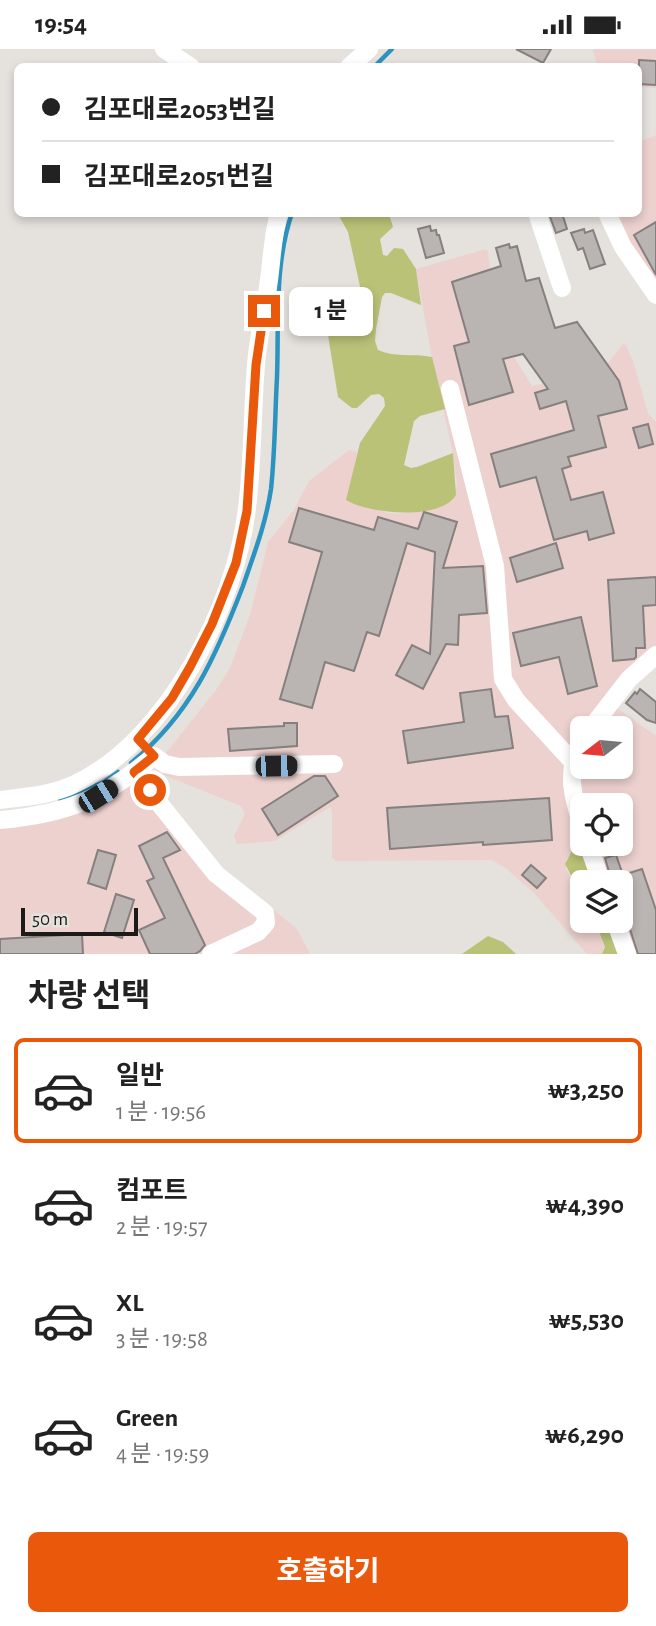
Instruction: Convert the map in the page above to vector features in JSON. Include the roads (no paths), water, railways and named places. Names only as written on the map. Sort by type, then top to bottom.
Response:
[{"type":"lane","points":[[164,49],[185,63]]},
{"type":"lane","points":[[0,820],[47,814],[77,806],[98,796],[134,772],[212,624],[236,563],[247,511],[256,365],[278,217]]},
{"type":"lane","points":[[538,217],[562,288]]},
{"type":"lane","points":[[609,217],[623,247],[656,295]]},
{"type":"lane","points":[[450,389],[495,566],[503,679],[516,700],[570,759]]},
{"type":"lane","points":[[600,716],[629,679],[656,655]]},
{"type":"lane","points":[[146,747],[165,765],[179,767],[334,764]]},
{"type":"lane","points":[[0,800],[39,795],[79,782],[110,762],[146,747]]},
{"type":"lane","points":[[134,772],[216,874],[265,913],[266,923],[258,932],[211,954]]},
{"type":"lane","points":[[619,933],[627,954]]},
{"type":"waterway","points":[[378,63],[392,49]]},
{"type":"waterway","points":[[131,763],[170,725],[212,660],[243,586],[263,526],[269,502],[273,461],[280,274],[291,217]]},
{"type":"waterway","points":[[60,799],[104,782],[118,772]]}]
